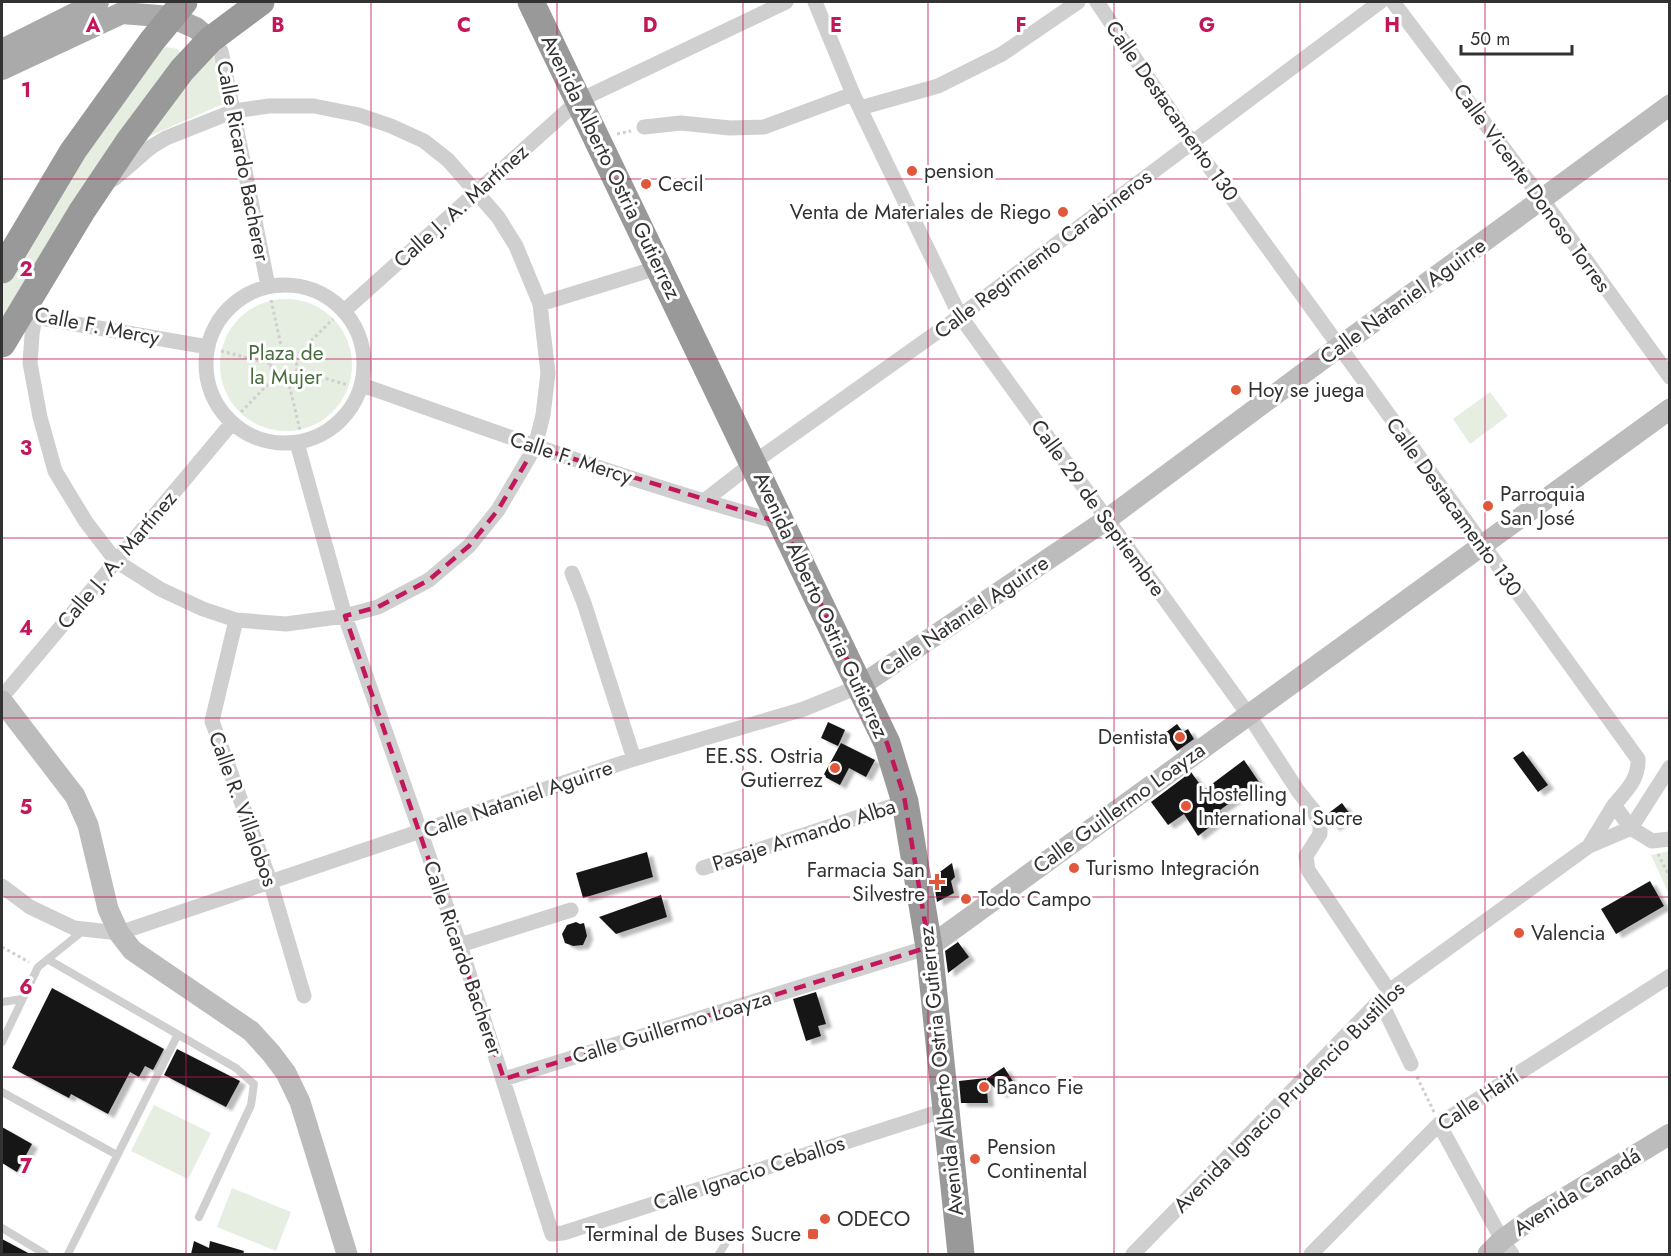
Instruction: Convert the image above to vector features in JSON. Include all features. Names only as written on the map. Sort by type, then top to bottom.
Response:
[{"type":"highway","name":"Avenida Alberto Ostria Gutierrez","points":[[531,2],[887,743],[905,802],[929,947],[961,1254]]},
{"type":"highway","points":[[2,270],[73,151],[177,9]]},
{"type":"highway","points":[[2,344],[28,314],[82,211],[129,141],[182,70],[210,40],[251,9]]},
{"type":"main road","points":[[2,50],[98,2]]},
{"type":"main road","points":[[2,69],[122,13],[177,9],[210,40]]},
{"type":"street","name":"Calle J. A. Martínez","points":[[344,311],[578,101],[786,2]]},
{"type":"street","name":"Calle 29 de Septiembre","points":[[815,2],[853,94],[960,316],[1248,714],[1314,812],[1320,826],[1320,834],[1306,856],[1308,870],[1384,996]]},
{"type":"street","points":[[860,108],[938,86],[1002,54],[1078,2]]},
{"type":"street","name":"Calle Destacamento 130","points":[[1097,2],[1192,143],[1638,759],[1639,769],[1635,780],[1614,805],[1589,846]]},
{"type":"street","name":"Calle Regimiento Carabineros","points":[[704,501],[753,463],[960,316],[1380,2]]},
{"type":"street","name":"Calle Vicente Donoso Torres","points":[[1393,2],[1542,199],[1670,377]]},
{"type":"street","name":"Calle Ricardo Bacherer","points":[[210,40],[220,51],[268,286]]},
{"type":"street","points":[[644,127],[681,123],[730,128],[764,127],[853,94]]},
{"type":"street","name":"Calle Nataniel Aguirre","points":[[119,933],[634,759],[804,709],[860,686],[1106,520],[1339,346],[1670,105]]},
{"type":"street","points":[[28,314],[32,335],[30,363],[40,417],[55,471],[86,522],[117,561],[160,589],[203,609],[236,620],[286,624],[345,616],[378,607],[429,580],[469,546],[498,510],[535,447],[543,415],[548,373],[540,304],[516,246],[498,217],[448,160],[424,141],[359,115],[314,106],[269,106],[234,111],[166,138],[151,147],[109,183],[82,211]]},
{"type":"street","points":[[540,304],[660,267]]},
{"type":"street","points":[[285,284],[309,288],[332,299],[344,311],[356,327],[363,345],[365,365],[360,390],[351,409],[340,421],[320,435],[297,443],[280,444],[246,434],[232,423],[219,407],[210,389],[206,368],[208,347],[216,326],[229,308],[247,294],[268,286],[285,284]]},
{"type":"street","name":"Calle F. Mercy","points":[[28,314],[208,347]]},
{"type":"street","name":"Calle F. Mercy","points":[[360,390],[704,501],[782,523]]},
{"type":"street","name":"Calle Guillermo Loayza","points":[[504,1079],[929,947],[1670,409]]},
{"type":"street","name":"Calle J. A. Martínez","points":[[2,699],[232,423]]},
{"type":"street","name":"Calle Ricardo Bacherer","points":[[297,443],[345,616],[460,945],[552,1234]]},
{"type":"street","points":[[572,573],[584,603],[634,759]]},
{"type":"street","name":"Calle R. Villalobos","points":[[236,620],[212,721],[270,881],[304,996]]},
{"type":"street","points":[[2,699],[75,796],[88,825],[108,909],[119,933],[138,955],[251,1031],[286,1073],[300,1102],[347,1254]]},
{"type":"street","points":[[1631,828],[1670,767]]},
{"type":"street","name":"Pasaje Armando Alba","points":[[703,868],[905,802]]},
{"type":"street","points":[[1614,805],[1631,828],[1652,841],[1670,839]]},
{"type":"street","name":"Avenida Ignacio Prudencio Bustillos","points":[[1132,1254],[1384,996],[1589,846],[1631,828]]},
{"type":"street","points":[[2,886],[30,907],[74,928],[119,933]]},
{"type":"street","points":[[460,945],[571,910]]},
{"type":"street","name":"Calle Haití","points":[[1311,1254],[1439,1124],[1670,976]]},
{"type":"street","points":[[1384,996],[1411,1065]]},
{"type":"street","name":"Calle Ignacio Ceballos","points":[[552,1234],[563,1233],[945,1110]]},
{"type":"street","points":[[1439,1124],[1501,1250]]},
{"type":"street","name":"Avenida Canadá","points":[[1501,1250],[1535,1216],[1670,1134]]},
{"type":"lane","points":[[2,1042],[38,967],[84,930]]},
{"type":"lane","points":[[49,960],[236,1068],[254,1084],[251,1105],[199,1217]]},
{"type":"lane","points":[[2,1002],[22,999]]},
{"type":"lane","points":[[68,1254],[177,1036]]},
{"type":"lane","points":[[2,1092],[117,1155]]},
{"type":"lane","points":[[2,1228],[45,1254]]},
{"type":"lane","points":[[719,1254],[727,1240]]},
{"type":"path","points":[[597,139],[644,127]]},
{"type":"path","points":[[268,286],[283,354]]},
{"type":"path","points":[[294,358],[333,318],[344,311]]},
{"type":"path","points":[[208,347],[271,364]]},
{"type":"path","points":[[287,354],[294,358],[297,370],[292,378],[284,380],[275,377],[271,364],[275,357],[287,354]]},
{"type":"path","points":[[297,370],[360,390]]},
{"type":"path","points":[[232,423],[275,377]]},
{"type":"path","points":[[288,380],[300,429],[297,443]]},
{"type":"path","points":[[1652,841],[1670,877]]},
{"type":"path","points":[[2,947],[38,967]]},
{"type":"path","points":[[1411,1065],[1439,1124]]},
{"type":"highlighted area","points":[[535,447],[782,523],[887,743],[904,796],[929,947],[504,1079],[345,616],[378,607],[429,580],[469,546],[498,510]]},
{"type":"green space","points":[[166,47],[178,49],[181,54],[2,326],[2,285],[49,205],[160,51]]},
{"type":"green space","points":[[211,55],[218,60],[225,94],[223,104],[143,139]]},
{"type":"green space","name":"Plaza de la Mujer","points":[[286,299],[311,304],[333,318],[347,340],[352,365],[347,390],[333,412],[311,426],[286,431],[261,426],[239,412],[225,390],[220,365],[225,340],[239,318],[261,304]]},
{"type":"green space","points":[[1490,392],[1508,416],[1470,444],[1453,419]]},
{"type":"green space","points":[[1670,851],[1669,894],[1651,855]]},
{"type":"green space","points":[[154,1105],[211,1133],[188,1179],[131,1151]]},
{"type":"green space","points":[[232,1188],[291,1212],[276,1251],[217,1227]]},
{"type":"building","points":[[828,722],[845,730],[838,746],[821,738]]},
{"type":"building","name":"Dentista","points":[[1177,724],[1183,732],[1188,729],[1194,739],[1177,751],[1165,733]]},
{"type":"building","points":[[841,743],[875,760],[866,777],[849,768],[840,785],[823,776]]},
{"type":"building","points":[[1523,751],[1548,785],[1538,792],[1513,758]]},
{"type":"building","name":"Hostelling International Sucre","points":[[1244,760],[1259,782],[1220,810],[1224,816],[1198,836],[1184,814],[1168,825],[1151,802],[1191,772],[1204,790]]},
{"type":"building","points":[[1342,803],[1350,814],[1334,827],[1326,815]]},
{"type":"building","points":[[647,852],[653,877],[583,898],[576,873]]},
{"type":"building","points":[[952,863],[955,877],[951,881],[954,893],[937,902],[933,877]]},
{"type":"building","points":[[1650,881],[1664,906],[1616,934],[1601,909]]},
{"type":"building","points":[[661,895],[667,917],[616,934],[599,917]]},
{"type":"building","points":[[576,922],[584,923],[587,936],[583,945],[573,946],[565,943],[562,934],[567,925]]},
{"type":"building","points":[[958,942],[969,957],[948,973],[945,951]]},
{"type":"building","points":[[52,988],[164,1049],[153,1070],[145,1066],[139,1077],[130,1072],[108,1114],[71,1094],[69,1098],[12,1068]]},
{"type":"building","points":[[816,992],[826,1024],[818,1026],[821,1036],[806,1041],[793,999]]},
{"type":"building","points":[[177,1049],[240,1081],[226,1107],[164,1075]]},
{"type":"building","points":[[1004,1067],[1014,1083],[1001,1094],[986,1079]]},
{"type":"building","points":[[986,1078],[988,1103],[961,1103],[959,1081]]},
{"type":"building","points":[[2,1127],[32,1144],[17,1172],[2,1163]]},
{"type":"building","points":[[2,1239],[30,1254],[2,1254]]},
{"type":"building","points":[[194,1241],[209,1248],[210,1241],[244,1251],[243,1254],[191,1254]]},
{"type":"place","name":"pension","points":[[912,171]]},
{"type":"place","name":"Cecil","points":[[646,184]]},
{"type":"place","name":"Venta de Materiales de Riego","points":[[1063,212]]},
{"type":"place","name":"Hoy se juega","points":[[1236,390]]},
{"type":"place","name":"Parroquia San José","points":[[1488,506]]},
{"type":"place","name":"Dentista","points":[[1180,737]]},
{"type":"place","name":"EE.SS. Ostria Gutierrez","points":[[835,768]]},
{"type":"place","name":"Hostelling International Sucre","points":[[1186,806]]},
{"type":"place","name":"Turismo Integración","points":[[1074,868]]},
{"type":"place","name":"Farmacia San Silvestre","points":[[937,882]]},
{"type":"place","name":"Todo Campo","points":[[966,899]]},
{"type":"place","name":"Valencia","points":[[1519,933]]},
{"type":"place","name":"Banco Fie","points":[[984,1087]]},
{"type":"place","name":"Pension Continental","points":[[975,1159]]},
{"type":"place","name":"ODECO","points":[[825,1219]]},
{"type":"place","name":"Terminal de Buses Sucre","points":[[813,1234]]}]
